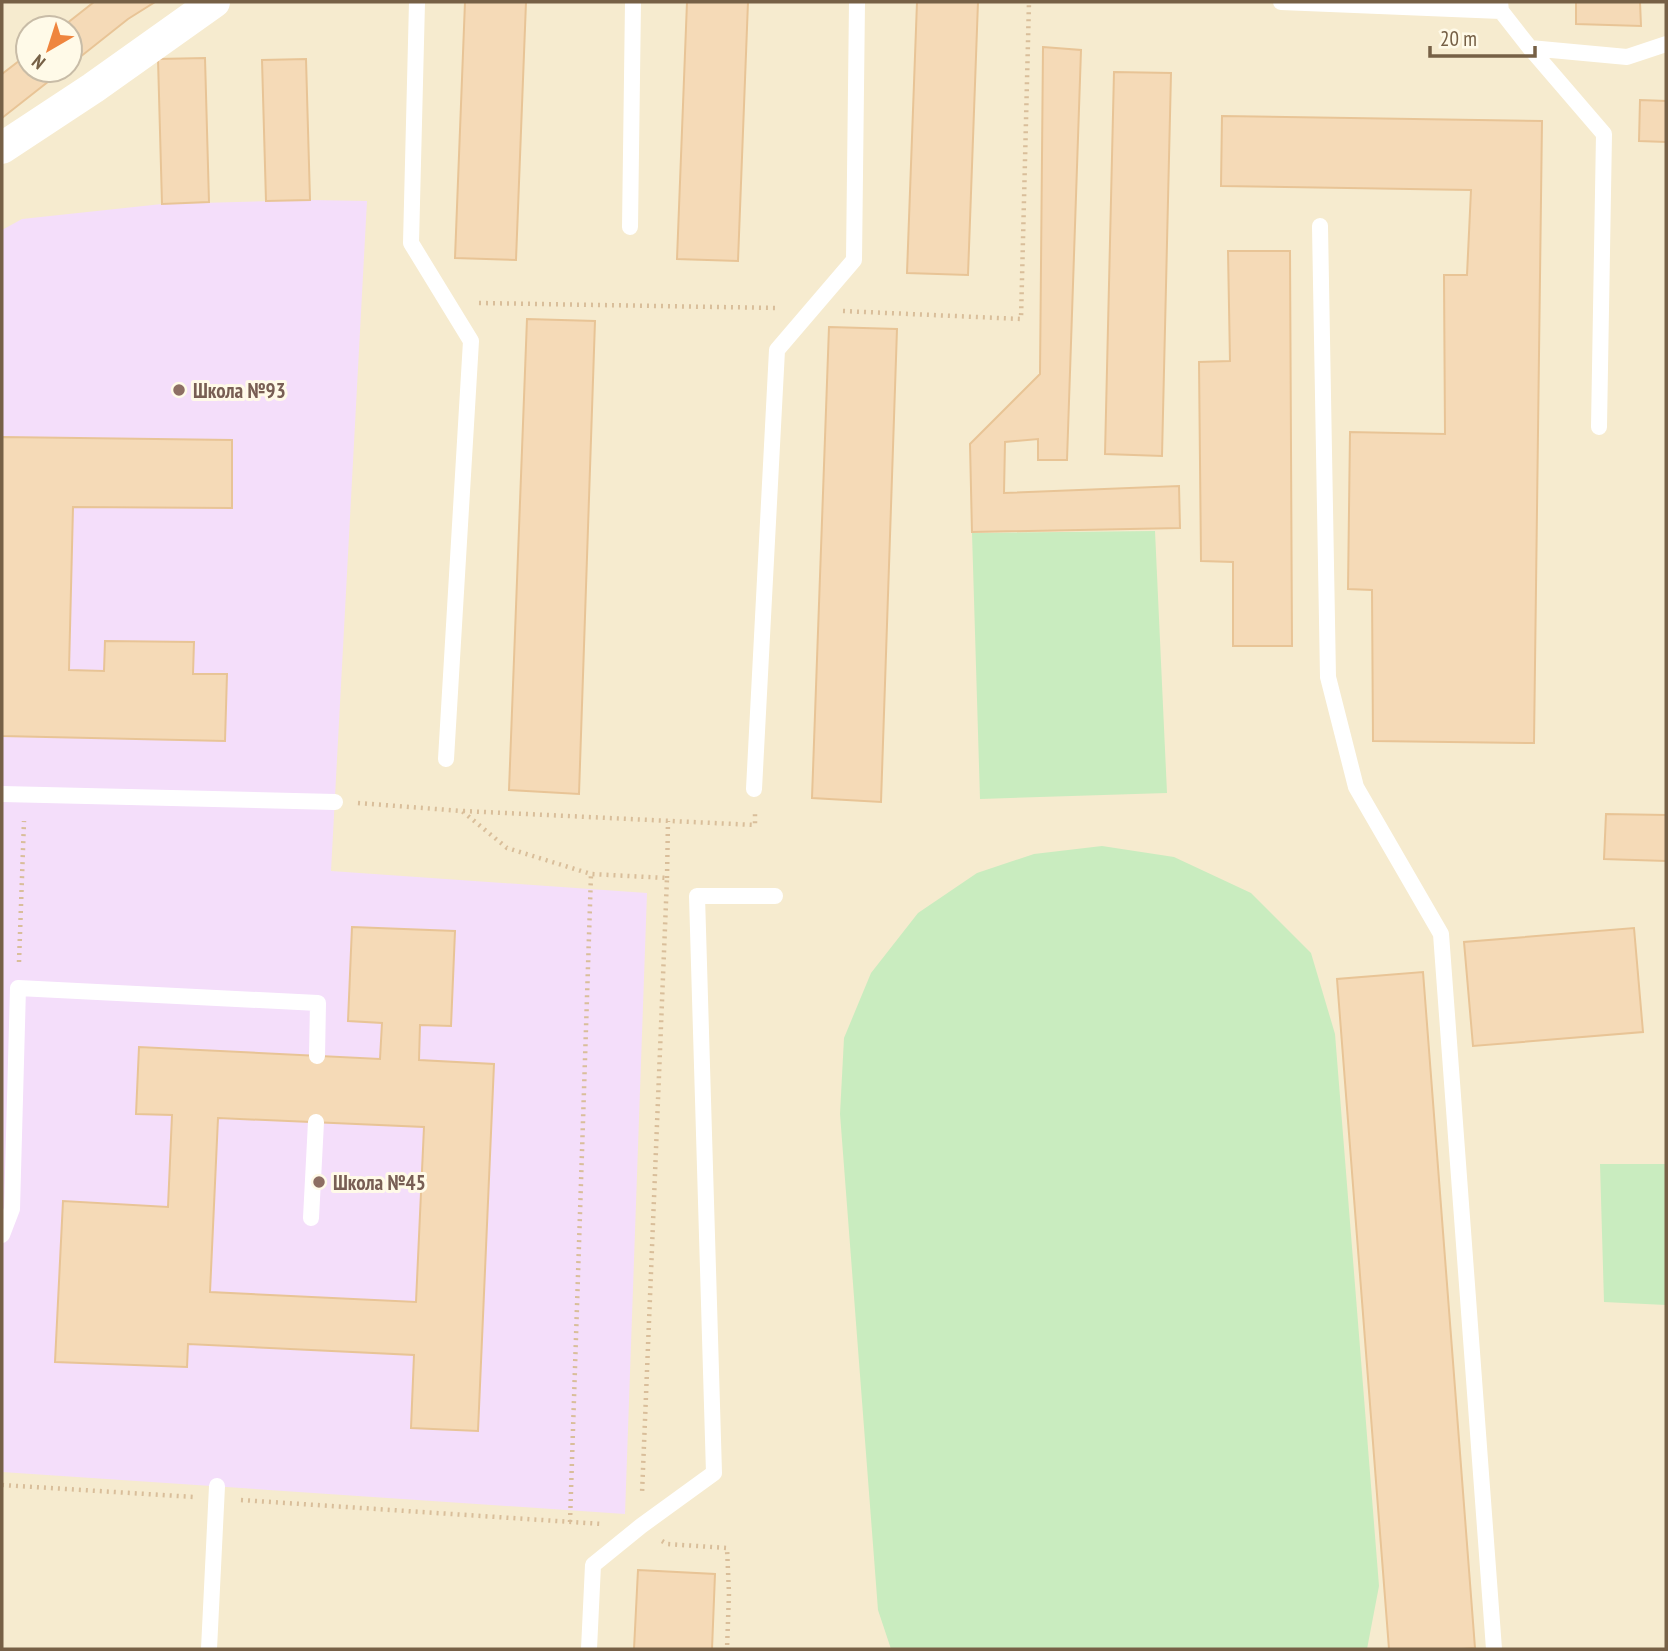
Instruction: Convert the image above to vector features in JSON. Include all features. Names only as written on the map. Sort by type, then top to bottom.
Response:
[{"type":"street","points":[[2,148],[93,88],[214,2]]},
{"type":"lane","points":[[417,2],[411,243],[471,341],[446,759]]},
{"type":"lane","points":[[630,227],[633,2]]},
{"type":"lane","points":[[754,789],[777,350],[854,261],[857,2]]},
{"type":"lane","points":[[1281,2],[1500,6],[1530,48],[1604,134],[1599,427]]},
{"type":"lane","points":[[1530,48],[1627,57],[1666,44]]},
{"type":"lane","points":[[1320,226],[1328,677],[1356,787],[1441,934],[1494,1649]]},
{"type":"lane","points":[[2,794],[335,802]]},
{"type":"lane","points":[[589,1649],[593,1564],[714,1472],[697,896],[775,896]]},
{"type":"lane","points":[[2,1235],[12,1209],[18,988],[318,1003],[317,1056]]},
{"type":"lane","points":[[311,1219],[316,1122]]},
{"type":"lane","points":[[209,1649],[217,1492]]},
{"type":"path","points":[[374,804],[462,811],[755,825],[754,789]]},
{"type":"path","points":[[18,988],[25,795]]},
{"type":"path","points":[[462,811],[507,848],[591,874],[667,878]]},
{"type":"path","points":[[641,1526],[668,821]]},
{"type":"path","points":[[570,1522],[591,874]]},
{"type":"path","points":[[2,1485],[217,1492],[641,1526],[667,1544],[727,1548],[727,1649]]},
{"type":"shaded area","points":[[2,2],[1666,2],[1666,1649],[2,1649]]},
{"type":"shaded area","name":"Школа №45","points":[[367,201],[331,871],[647,893],[625,1514],[2,1472],[2,230],[22,219],[162,204]]},
{"type":"green space","points":[[1155,531],[1167,793],[980,799],[972,533]]},
{"type":"green space","points":[[1102,846],[1174,857],[1251,893],[1311,953],[1335,1034],[1379,1586],[1367,1649],[891,1649],[878,1610],[840,1114],[844,1038],[871,973],[918,913],[977,873],[1034,854]]},
{"type":"green space","points":[[1600,1164],[1666,1164],[1666,1305],[1604,1302]]},
{"type":"building","points":[[94,2],[155,2],[128,19],[84,54],[84,14],[79,14]]},
{"type":"building","points":[[465,2],[526,2],[516,260],[455,258]]},
{"type":"building","points":[[687,2],[748,2],[738,261],[677,259]]},
{"type":"building","points":[[917,2],[978,2],[968,275],[907,273]]},
{"type":"building","points":[[1576,2],[1640,2],[1641,26],[1576,24]]},
{"type":"building","points":[[1043,47],[1081,50],[1067,460],[1038,460],[1038,439],[1005,442],[1004,493],[1179,486],[1180,528],[972,533],[970,444],[1040,374]]},
{"type":"building","points":[[205,58],[209,202],[162,204],[158,59]]},
{"type":"building","points":[[306,59],[310,200],[266,201],[262,60]]},
{"type":"building","points":[[14,65],[14,84],[45,84],[2,118],[2,74]]},
{"type":"building","points":[[1114,72],[1171,73],[1162,456],[1105,454]]},
{"type":"building","points":[[1640,100],[1666,101],[1666,142],[1639,141]]},
{"type":"building","points":[[1222,116],[1542,121],[1534,743],[1373,741],[1372,590],[1348,589],[1350,432],[1445,434],[1444,275],[1467,275],[1471,190],[1221,186]]},
{"type":"building","points":[[1228,251],[1290,251],[1292,646],[1233,646],[1233,562],[1201,561],[1199,362],[1230,361]]},
{"type":"building","points":[[527,319],[595,321],[579,794],[509,790]]},
{"type":"building","points":[[829,327],[897,329],[881,802],[812,798]]},
{"type":"building","points":[[2,437],[232,440],[232,508],[73,507],[69,670],[104,671],[105,641],[194,642],[193,674],[227,674],[225,741],[2,736]]},
{"type":"building","points":[[1606,814],[1666,815],[1666,861],[1604,859]]},
{"type":"building","points":[[352,927],[455,931],[451,1026],[420,1025],[419,1060],[494,1064],[478,1431],[411,1428],[414,1355],[188,1344],[187,1367],[55,1362],[63,1201],[168,1207],[172,1115],[136,1114],[139,1047],[380,1059],[382,1023],[348,1021]],"holes":[[[218,1118],[424,1127],[416,1302],[210,1292]]]},
{"type":"building","points":[[1634,928],[1643,1032],[1473,1046],[1464,942]]},
{"type":"building","points":[[1423,972],[1475,1648],[1462,1649],[1389,1649],[1337,979]]},
{"type":"building","points":[[638,1570],[715,1574],[712,1649],[634,1649]]},
{"type":"place","name":"Школа №93","points":[[179,390]]},
{"type":"place","name":"Школа №45","points":[[319,1182]]}]
